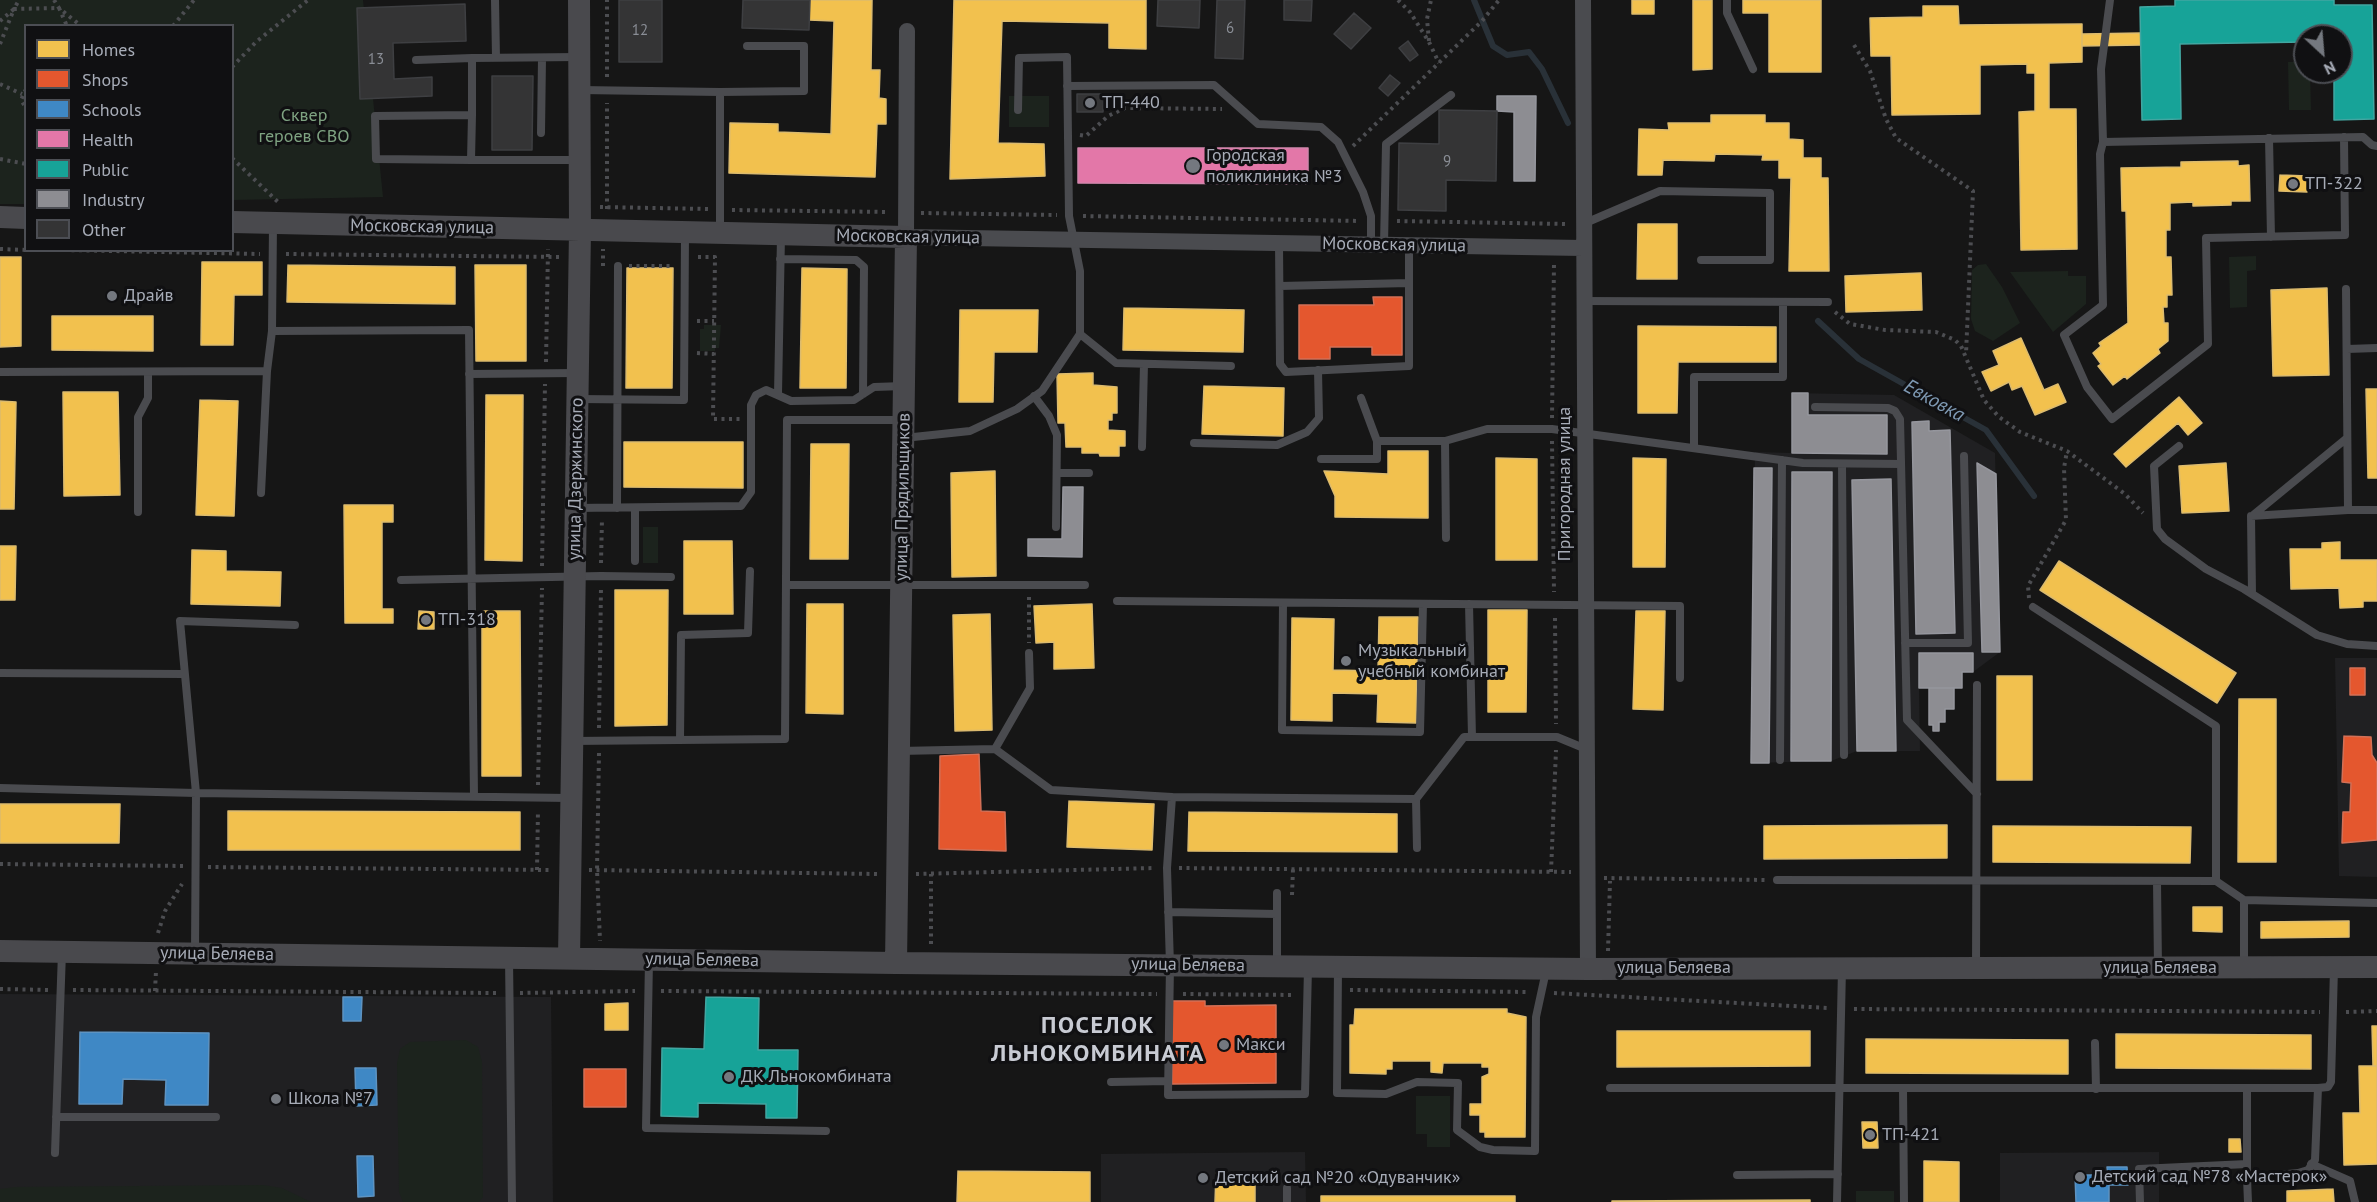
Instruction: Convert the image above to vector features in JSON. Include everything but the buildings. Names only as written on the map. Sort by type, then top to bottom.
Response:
[{"type":"street","name":"улица Дзержинского","points":[[570,958],[580,257],[579,0]]},
{"type":"street","name":"Пригородная улица","points":[[1583,0],[1586,749],[1597,968]]},
{"type":"street","name":"улица Прядильщиков","points":[[896,963],[907,31]]},
{"type":"street","name":"Московская улица","points":[[234,222],[275,213],[580,230],[605,240],[686,232],[1583,248]]},
{"type":"street","points":[[0,217],[24,218]]},
{"type":"street","name":"улица Беляева","points":[[0,951],[896,963],[1547,968],[2377,967]]},
{"type":"lane","points":[[495,0],[496,58]]},
{"type":"lane","points":[[1727,0],[1727,13],[1753,69]]},
{"type":"lane","points":[[2110,0],[2102,69],[2103,142],[2100,154],[2103,305],[2064,335],[2087,387],[2112,419],[2208,344],[2206,238],[2345,235],[2344,137]]},
{"type":"lane","points":[[580,90],[804,91],[804,46],[747,46]]},
{"type":"lane","points":[[416,60],[580,57]]},
{"type":"lane","points":[[572,741],[785,739],[788,585],[787,420],[970,432],[1017,409],[1042,391],[1080,334],[1080,272],[1069,216],[1067,57],[1019,58],[1018,110]]},
{"type":"lane","points":[[471,160],[472,58]]},
{"type":"lane","points":[[541,133],[542,58]]},
{"type":"lane","points":[[1067,86],[1214,85],[1257,124],[1321,127],[1338,142],[1344,153],[1371,216],[1378,245]]},
{"type":"lane","points":[[720,92],[720,233]]},
{"type":"lane","points":[[1378,245],[1386,144],[1450,94]]},
{"type":"lane","points":[[472,115],[375,116],[376,159],[580,160]]},
{"type":"lane","points":[[2103,142],[2363,136],[2372,146],[2377,146]]},
{"type":"lane","points":[[2269,138],[2271,237]]},
{"type":"lane","points":[[1583,224],[1660,191],[1770,193],[1770,260],[1701,260]]},
{"type":"lane","points":[[261,493],[267,371],[272,331],[275,213]]},
{"type":"lane","points":[[578,399],[684,400],[686,232]]},
{"type":"lane","points":[[778,394],[781,234]]},
{"type":"lane","points":[[1279,243],[1281,367],[1286,372],[1409,366],[1409,246]]},
{"type":"lane","points":[[780,259],[856,260],[864,267],[863,394]]},
{"type":"lane","points":[[617,508],[618,266]]},
{"type":"lane","points":[[1280,286],[1409,284]]},
{"type":"lane","points":[[2346,289],[2348,510]]},
{"type":"lane","points":[[1583,301],[1828,302]]},
{"type":"lane","points":[[1694,447],[1694,377],[1783,377],[1783,302]]},
{"type":"lane","points":[[272,331],[469,330],[474,796]]},
{"type":"lane","points":[[1080,334],[1116,363],[1231,366]]},
{"type":"lane","points":[[2347,349],[2377,348]]},
{"type":"lane","points":[[1142,447],[1144,364]]},
{"type":"lane","points":[[1194,443],[1277,445],[1307,432],[1319,418],[1318,370]]},
{"type":"lane","points":[[0,372],[267,371]]},
{"type":"lane","points":[[138,512],[138,417],[148,398],[148,372]]},
{"type":"lane","points":[[469,374],[578,373]]},
{"type":"lane","points":[[576,508],[737,508],[745,503],[751,492],[751,405],[756,395],[766,390],[791,400],[854,400],[874,387],[904,386]]},
{"type":"lane","points":[[1034,396],[1049,416],[1057,435],[1056,527]]},
{"type":"lane","points":[[1321,459],[1377,459],[1377,441],[1361,398]]},
{"type":"lane","points":[[1815,407],[1888,408],[1894,411],[1901,424],[1907,720],[1977,794]]},
{"type":"lane","points":[[1377,441],[1445,441],[1487,429],[1552,429],[1782,460],[1842,464],[1901,464]]},
{"type":"lane","points":[[2252,516],[2347,438]]},
{"type":"lane","points":[[1445,441],[1446,538]]},
{"type":"lane","points":[[2179,446],[2154,466],[2157,529],[2165,539],[2191,558],[2317,635],[2347,644],[2377,646]]},
{"type":"lane","points":[[1905,643],[1968,643],[1964,456]]},
{"type":"lane","points":[[1780,760],[1782,460]]},
{"type":"lane","points":[[1842,464],[1844,755]]},
{"type":"lane","points":[[1057,473],[1089,473]]},
{"type":"lane","points":[[635,508],[635,561]]},
{"type":"lane","points":[[2252,516],[2377,510]]},
{"type":"lane","points":[[2252,516],[2252,594]]},
{"type":"lane","points":[[680,740],[681,635],[748,633],[750,571]]},
{"type":"lane","points":[[401,580],[575,576],[671,577]]},
{"type":"lane","points":[[788,585],[1085,585]]},
{"type":"lane","points":[[1117,602],[1680,606],[1680,678]]},
{"type":"lane","points":[[1283,603],[1282,730],[1409,732],[1420,732],[1423,604]]},
{"type":"lane","points":[[1469,604],[1472,737]]},
{"type":"lane","points":[[2033,607],[2216,726],[2216,881]]},
{"type":"lane","points":[[195,953],[196,793],[183,674],[180,621],[295,624]]},
{"type":"lane","points":[[995,749],[1030,688],[1029,653]]},
{"type":"lane","points":[[0,673],[183,674]]},
{"type":"lane","points":[[1976,968],[1977,685]]},
{"type":"lane","points":[[1417,848],[1416,799],[1464,737],[1557,736],[1586,749]]},
{"type":"lane","points":[[899,751],[995,749],[1051,790],[1172,797],[1416,799]]},
{"type":"lane","points":[[0,788],[571,798]]},
{"type":"lane","points":[[1172,797],[1167,868],[1170,965],[1168,1095],[1305,1094],[1309,966]]},
{"type":"lane","points":[[1777,880],[2216,881],[2244,900],[2377,903]]},
{"type":"lane","points":[[2157,881],[2158,968]]},
{"type":"lane","points":[[1277,893],[1277,966]]},
{"type":"lane","points":[[2244,900],[2244,967]]},
{"type":"lane","points":[[1168,912],[1277,914]]},
{"type":"lane","points":[[56,1153],[62,952]]},
{"type":"lane","points":[[509,957],[512,1202]]},
{"type":"lane","points":[[649,959],[646,1128],[826,1131]]},
{"type":"lane","points":[[1338,966],[1337,1093],[1386,1094],[1417,1082],[1458,1083],[1457,1130],[1466,1138],[1480,1147],[1493,1150],[1535,1151],[1536,1017],[1547,968]]},
{"type":"lane","points":[[1610,1088],[2247,1089],[2328,1087],[2331,1082],[2334,967]]},
{"type":"lane","points":[[1837,1202],[1842,968]]},
{"type":"lane","points":[[2094,1043],[2096,1089]]},
{"type":"lane","points":[[1111,1082],[1168,1081]]},
{"type":"lane","points":[[1903,1088],[1904,1202]]},
{"type":"lane","points":[[2247,1178],[2308,1170],[2315,1160],[2318,1088]]},
{"type":"lane","points":[[2247,1089],[2247,1202]]},
{"type":"lane","points":[[57,1117],[216,1118]]},
{"type":"lane","points":[[2140,1202],[2139,1169],[2247,1164]]},
{"type":"lane","points":[[2312,1164],[2350,1181],[2355,1202]]},
{"type":"lane","points":[[1737,1175],[1838,1174]]},
{"type":"lane","points":[[1287,1188],[1287,1202]]},
{"type":"path","points":[[0,44],[19,0]]},
{"type":"path","points":[[54,0],[79,24]]},
{"type":"path","points":[[175,24],[194,0]]},
{"type":"path","points":[[234,65],[256,42],[308,0]]},
{"type":"path","points":[[605,240],[607,0]]},
{"type":"path","points":[[1398,0],[1410,12],[1439,63]]},
{"type":"path","points":[[1429,42],[1427,19],[1431,0]]},
{"type":"path","points":[[1344,153],[1366,136],[1499,0]]},
{"type":"path","points":[[0,21],[14,9],[60,8]]},
{"type":"path","points":[[60,8],[66,24]]},
{"type":"path","points":[[1854,45],[1870,71],[1886,119],[1896,138],[1973,191],[1966,358]]},
{"type":"path","points":[[0,84],[24,92]]},
{"type":"path","points":[[1067,135],[1086,136],[1108,116],[1132,107],[1220,109],[1242,115],[1257,124]]},
{"type":"path","points":[[0,159],[24,164]]},
{"type":"path","points":[[234,161],[275,213]]},
{"type":"path","points":[[1551,872],[1557,736],[1552,429],[1555,224]]},
{"type":"path","points":[[537,870],[548,230]]},
{"type":"path","points":[[0,249],[24,250]]},
{"type":"path","points":[[168,252],[603,257]]},
{"type":"path","points":[[618,266],[685,262],[715,257],[713,419],[751,419]]},
{"type":"path","points":[[1828,302],[1841,319],[1850,324],[1886,330],[1946,334],[1961,346],[1980,393],[1999,417],[2020,432],[2067,451],[2125,494],[2157,529]]},
{"type":"path","points":[[697,332],[697,321],[714,321]]},
{"type":"path","points":[[697,343],[697,354],[714,354]]},
{"type":"path","points":[[2033,607],[2027,593],[2028,586],[2066,520],[2064,468],[2067,451]]},
{"type":"path","points":[[600,991],[597,870],[601,576]]},
{"type":"path","points":[[1029,586],[1029,653]]},
{"type":"path","points":[[154,991],[158,930],[165,911],[195,867]]},
{"type":"path","points":[[930,993],[931,874]]},
{"type":"path","points":[[1604,997],[1597,968],[1610,880]]},
{"type":"path","points":[[0,989],[509,993],[648,991],[1308,994]]},
{"type":"path","points":[[1338,990],[1541,992],[1841,1009],[2377,1011]]},
{"type":"shaded area","points":[[1792,393],[1894,395],[1995,453],[2000,652],[1973,672],[1962,672],[1962,688],[1919,688],[1920,751],[1857,751],[1831,761],[1751,763],[1755,452],[1792,453]]},
{"type":"shaded area","points":[[2335,658],[2377,658],[2377,877],[2339,876]]},
{"type":"shaded area","name":"Школа №7","points":[[0,994],[551,997],[553,1202],[0,1202]]},
{"type":"shaded area","name":"Детский сад №20 «Одуванчик»","points":[[1305,1152],[1306,1202],[1101,1202],[1101,1154]]},
{"type":"shaded area","name":"Детский сад №78 «Мастерок»","points":[[2159,1152],[2159,1202],[2000,1202],[2000,1153]]},
{"type":"green space","name":"Сквер героев СВО","points":[[0,0],[363,0],[383,197],[234,200],[234,24],[24,24],[24,204],[0,204]]},
{"type":"green space","points":[[2288,62],[2293,62],[2293,84],[2310,84],[2311,110],[2289,110]]},
{"type":"green space","points":[[1009,96],[1049,96],[1049,127],[1009,127]]},
{"type":"green space","points":[[2256,256],[2256,270],[2247,271],[2247,307],[2230,308],[2229,257]]},
{"type":"green space","points":[[1986,264],[2002,287],[2020,323],[1993,341],[1975,331],[1971,319],[1972,270],[1978,265]]},
{"type":"green space","points":[[2068,271],[2068,276],[2086,276],[2086,304],[2053,332],[2010,272]]},
{"type":"green space","points":[[704,325],[721,325],[719,348],[715,348],[715,351],[700,351],[700,329],[704,329]]},
{"type":"green space","points":[[643,527],[658,527],[658,563],[643,563]]},
{"type":"green space","points":[[466,1040],[478,1047],[482,1062],[483,1197],[479,1202],[403,1202],[399,1192],[397,1063],[400,1049],[410,1042]]},
{"type":"green space","points":[[1416,1096],[1450,1096],[1450,1147],[1427,1147],[1427,1134],[1416,1134]]},
{"type":"green space","points":[[263,1185],[282,1188],[311,1202],[0,1202],[0,1189],[16,1187]]},
{"type":"green space","points":[[1856,1191],[1894,1191],[1894,1202],[1856,1202]]},
{"type":"waterway","name":"Евковка","points":[[1474,0],[1493,46],[1507,55],[1529,52],[1542,69],[1568,123]]},
{"type":"waterway","name":"Евковка","points":[[1818,321],[1859,359],[1986,430],[2034,496]]},
{"type":"place","name":"ТП-440","points":[[1090,103]]},
{"type":"place","name":"Городская поликлиника №3","points":[[1193,166]]},
{"type":"place","name":"ТП-322","points":[[2293,184]]},
{"type":"place","name":"Драйв","points":[[112,296]]},
{"type":"place","name":"ТП-318","points":[[426,620]]},
{"type":"place","name":"Музыкальный учебный комбинат","points":[[1346,661]]},
{"type":"place","name":"Макси","points":[[1224,1045]]},
{"type":"place","name":"ДК Льнокомбината","points":[[729,1077]]},
{"type":"place","name":"Школа №7","points":[[276,1099]]},
{"type":"place","name":"ТП-421","points":[[1870,1135]]},
{"type":"place","name":"Детский сад №78 «Мастерок»","points":[[2080,1177]]},
{"type":"place","name":"Детский сад №20 «Одуванчик»","points":[[1203,1178]]},
{"type":"district","name":"ПОСЕЛОК ЛЬНОКОМБИНАТА","points":[[1098,1040]]}]
